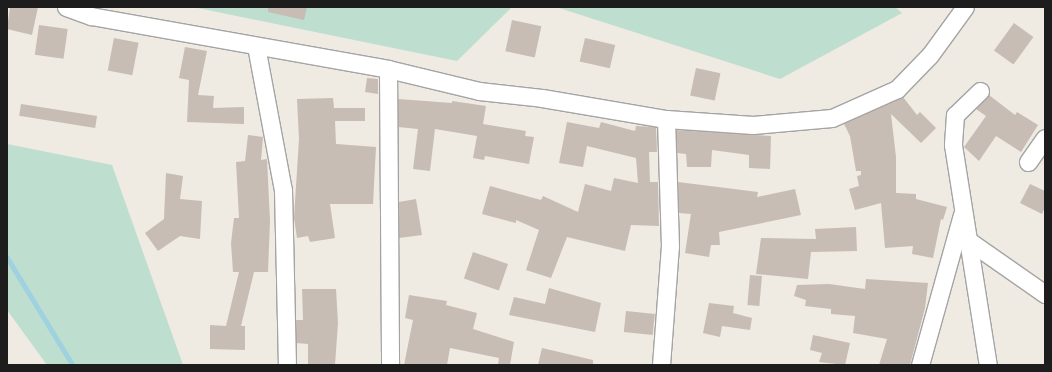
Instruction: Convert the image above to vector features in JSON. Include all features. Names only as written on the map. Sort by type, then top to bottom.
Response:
[{"type":"street","points":[[66,7],[91,16],[388,69],[479,91],[542,98],[666,119],[753,125],[832,118],[897,89],[930,55],[965,7]]},
{"type":"street","points":[[256,46],[283,190],[287,365]]},
{"type":"street","points":[[388,69],[390,365]]},
{"type":"street","points":[[980,91],[955,115],[953,123],[953,145],[988,365]]},
{"type":"street","points":[[662,365],[670,246],[666,119]]},
{"type":"street","points":[[1028,162],[1045,138]]},
{"type":"street","points":[[920,365],[964,209]]},
{"type":"street","points":[[969,241],[1045,294]]},
{"type":"green space","points":[[193,7],[512,7],[457,61]]},
{"type":"green space","points":[[556,7],[895,7],[902,13],[780,79]]},
{"type":"green space","points":[[7,144],[112,165],[183,365],[47,365],[7,310]]},
{"type":"building","points":[[10,7],[38,7],[32,35],[7,29]]},
{"type":"building","points":[[268,7],[307,7],[304,20],[268,12]]},
{"type":"building","points":[[512,20],[541,26],[535,58],[505,51]]},
{"type":"building","points":[[1014,23],[1033,37],[1013,65],[994,51]]},
{"type":"building","points":[[39,25],[68,29],[64,59],[35,55]]},
{"type":"building","points":[[114,38],[139,43],[132,75],[108,70]]},
{"type":"building","points":[[585,38],[615,45],[610,68],[580,61]]},
{"type":"building","points":[[185,47],[207,51],[198,95],[214,96],[213,108],[244,107],[244,124],[187,122],[189,80],[179,78]]},
{"type":"building","points":[[696,68],[720,73],[715,101],[690,95]]},
{"type":"building","points":[[367,78],[378,79],[378,94],[365,92]]},
{"type":"building","points":[[989,95],[1015,115],[1017,112],[1038,125],[1021,152],[996,136],[979,161],[964,147],[986,116],[976,109]]},
{"type":"building","points":[[903,97],[917,115],[920,112],[936,128],[921,143],[891,114],[896,157],[896,193],[916,194],[916,199],[947,207],[943,220],[941,219],[933,258],[912,254],[913,246],[885,248],[881,203],[855,210],[849,189],[859,186],[857,176],[861,175],[861,171],[856,171],[850,136],[844,124]]},
{"type":"building","points":[[333,98],[334,108],[365,108],[365,121],[335,121],[336,144],[376,147],[373,204],[330,204],[335,238],[310,242],[308,236],[297,238],[294,218],[299,139],[297,99]]},
{"type":"building","points":[[398,99],[452,103],[452,101],[486,106],[483,124],[526,131],[525,136],[534,137],[529,164],[485,156],[484,160],[473,158],[477,136],[435,129],[430,171],[413,169],[418,129],[398,127]]},
{"type":"building","points":[[21,104],[97,116],[95,128],[19,116]]},
{"type":"building","points":[[567,122],[599,128],[601,122],[635,131],[636,126],[656,127],[657,152],[649,152],[650,182],[658,182],[659,226],[631,225],[625,251],[567,237],[551,278],[526,270],[539,230],[516,220],[516,223],[482,214],[490,186],[541,200],[543,196],[578,212],[585,184],[611,191],[614,178],[638,183],[636,158],[587,146],[583,167],[559,163]]},
{"type":"building","points":[[676,130],[771,136],[770,169],[749,168],[749,155],[712,150],[711,167],[687,167],[686,154],[677,153]]},
{"type":"building","points":[[248,135],[263,137],[261,160],[267,159],[270,221],[268,272],[254,272],[241,326],[245,326],[245,350],[210,349],[210,325],[226,326],[239,272],[233,272],[231,243],[234,218],[239,218],[236,162],[245,161]]},
{"type":"building","points":[[166,173],[183,176],[180,199],[202,201],[200,239],[180,236],[158,251],[145,233],[164,219]]},
{"type":"building","points":[[678,182],[758,192],[757,197],[795,189],[801,215],[719,232],[720,245],[711,245],[709,257],[685,253],[691,214],[679,213]]},
{"type":"building","points":[[1030,184],[1045,191],[1045,207],[1042,214],[1020,203]]},
{"type":"building","points":[[416,199],[422,235],[399,238],[399,202]]},
{"type":"building","points":[[856,227],[857,251],[811,252],[808,279],[756,274],[761,238],[816,239],[815,229]]},
{"type":"building","points":[[473,252],[508,264],[499,291],[464,278]]},
{"type":"building","points":[[750,275],[762,276],[759,306],[747,305]]},
{"type":"building","points":[[866,279],[928,283],[925,308],[910,365],[879,365],[887,339],[853,333],[855,316],[831,314],[831,309],[805,306],[806,300],[794,296],[797,285],[829,284],[865,289]]},
{"type":"building","points":[[549,288],[601,303],[595,332],[509,315],[514,297],[545,304]]},
{"type":"building","points":[[302,289],[336,289],[338,323],[335,365],[308,365],[308,344],[296,343],[296,320],[303,320]]},
{"type":"building","points":[[409,295],[447,301],[446,305],[477,313],[473,329],[514,342],[510,365],[498,365],[499,358],[450,348],[447,365],[404,365],[413,320],[405,318]]},
{"type":"building","points":[[709,303],[734,306],[733,313],[752,318],[750,330],[722,326],[720,337],[703,333]]},
{"type":"building","points":[[626,311],[655,314],[653,335],[624,332]]},
{"type":"building","points":[[813,335],[850,343],[845,365],[819,362],[822,353],[810,350]]},
{"type":"building","points":[[542,348],[593,360],[593,365],[538,365]]},
{"type":"waterway","points":[[7,257],[73,365]]}]
